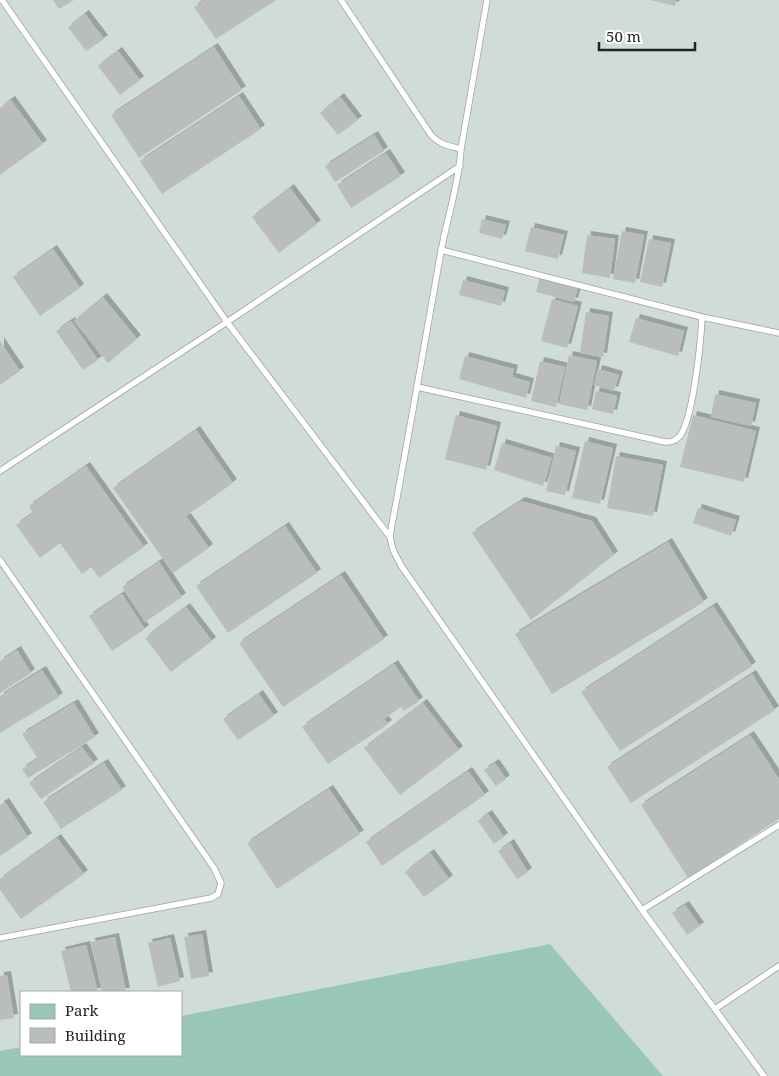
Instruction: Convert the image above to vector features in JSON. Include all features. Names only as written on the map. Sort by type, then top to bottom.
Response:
[{"type":"lane","points":[[2,0],[227,322],[390,537]]},
{"type":"lane","points":[[341,0],[431,136],[447,146],[461,149]]},
{"type":"lane","points":[[487,0],[461,149],[460,166],[441,250],[409,438],[392,524],[390,537],[393,550],[402,567],[447,634],[642,910],[764,1076]]},
{"type":"lane","points":[[0,471],[460,166]]},
{"type":"lane","points":[[441,250],[702,316],[779,333]]},
{"type":"lane","points":[[417,387],[672,442],[678,438],[682,431],[691,399],[700,345],[702,316]]},
{"type":"lane","points":[[0,560],[214,868],[222,883],[218,894],[211,898],[0,938]]},
{"type":"lane","points":[[642,910],[779,825]]},
{"type":"lane","points":[[715,1009],[779,966]]},
{"type":"shaded area","points":[[0,0],[779,0],[779,1076],[663,1076],[550,944],[182,1016],[182,991],[20,991],[20,1047],[0,1051]]},
{"type":"green space","points":[[550,944],[663,1076],[0,1076],[0,1051],[20,1047],[20,1056],[182,1056],[182,1016]]},
{"type":"building","points":[[53,0],[74,0],[59,9]]},
{"type":"building","points":[[205,0],[276,0],[216,39],[194,7]]},
{"type":"building","points":[[650,0],[676,0],[675,6]]},
{"type":"building","points":[[85,14],[104,39],[86,51],[68,27]]},
{"type":"building","points":[[214,47],[242,90],[139,158],[111,115]]},
{"type":"building","points":[[118,51],[140,80],[120,95],[98,66]]},
{"type":"building","points":[[239,96],[261,129],[162,194],[140,161]]},
{"type":"building","points":[[340,97],[358,120],[338,135],[320,113]]},
{"type":"building","points":[[11,100],[43,144],[0,175],[0,108]]},
{"type":"building","points":[[374,135],[384,151],[335,182],[325,166]]},
{"type":"building","points":[[386,153],[401,176],[351,208],[337,185]]},
{"type":"building","points":[[290,188],[317,224],[279,253],[252,217]]},
{"type":"building","points":[[482,219],[506,225],[502,239],[479,233]]},
{"type":"building","points":[[531,227],[564,235],[558,259],[525,251]]},
{"type":"building","points":[[622,231],[644,235],[635,283],[613,279]]},
{"type":"building","points":[[587,235],[615,239],[610,278],[582,273]]},
{"type":"building","points":[[649,239],[671,243],[662,287],[640,282]]},
{"type":"building","points":[[53,249],[80,288],[40,316],[13,277]]},
{"type":"building","points":[[540,277],[578,287],[574,302],[536,292]]},
{"type":"building","points":[[463,280],[505,291],[501,306],[459,295]]},
{"type":"building","points":[[103,297],[137,339],[108,363],[74,321]]},
{"type":"building","points":[[552,299],[578,306],[567,348],[541,341]]},
{"type":"building","points":[[586,312],[609,316],[603,357],[580,353]]},
{"type":"building","points":[[636,318],[684,331],[678,356],[629,342]]},
{"type":"building","points":[[71,321],[98,360],[83,370],[56,331]]},
{"type":"building","points":[[0,341],[20,371],[0,385]]},
{"type":"building","points":[[569,355],[597,361],[587,410],[559,404]]},
{"type":"building","points":[[465,356],[514,369],[512,377],[530,382],[526,398],[459,379]]},
{"type":"building","points":[[540,361],[565,367],[556,407],[531,401]]},
{"type":"building","points":[[598,369],[619,375],[614,391],[594,385]]},
{"type":"building","points":[[596,391],[617,396],[613,414],[592,409]]},
{"type":"building","points":[[715,394],[756,403],[751,426],[711,417]]},
{"type":"building","points":[[456,415],[497,426],[486,470],[445,459]]},
{"type":"building","points":[[693,415],[756,431],[744,482],[680,467]]},
{"type":"building","points":[[196,430],[233,483],[186,516],[209,548],[173,573],[113,488]]},
{"type":"building","points":[[585,441],[613,448],[600,504],[572,498]]},
{"type":"building","points":[[502,443],[552,458],[543,486],[494,470]]},
{"type":"building","points":[[556,446],[576,451],[565,495],[546,491]]},
{"type":"building","points":[[616,456],[663,465],[653,516],[607,508]]},
{"type":"building","points":[[86,466],[144,547],[99,578],[91,567],[82,574],[60,543],[40,558],[16,525],[33,513],[29,506]]},
{"type":"building","points":[[521,501],[592,521],[614,555],[531,620],[472,533]]},
{"type":"building","points":[[698,508],[736,520],[731,536],[693,523]]},
{"type":"building","points":[[285,526],[317,573],[228,633],[196,586]]},
{"type":"building","points":[[668,542],[704,602],[552,694],[515,634]]},
{"type":"building","points":[[159,562],[182,597],[145,622],[122,587]]},
{"type":"building","points":[[341,575],[384,639],[283,707],[239,643]]},
{"type":"building","points":[[122,594],[145,629],[112,651],[89,616]]},
{"type":"building","points":[[713,606],[752,666],[620,751],[581,692]]},
{"type":"building","points":[[186,607],[212,641],[171,672],[145,638]]},
{"type":"building","points":[[17,650],[31,673],[0,693],[0,661]]},
{"type":"building","points":[[394,664],[419,701],[404,711],[401,707],[384,719],[388,724],[328,764],[302,727]]},
{"type":"building","points":[[42,670],[59,697],[0,733],[0,696]]},
{"type":"building","points":[[752,674],[775,710],[631,803],[607,767]]},
{"type":"building","points":[[259,694],[274,716],[238,740],[223,719]]},
{"type":"building","points":[[74,703],[95,737],[28,778],[22,769],[38,759],[22,734]]},
{"type":"building","points":[[423,703],[459,750],[400,795],[364,748]]},
{"type":"building","points":[[750,735],[779,779],[779,819],[688,878],[641,805]]},
{"type":"building","points":[[82,747],[94,763],[41,799],[29,783]]},
{"type":"building","points":[[104,763],[122,790],[61,829],[43,802]]},
{"type":"building","points":[[495,763],[506,779],[496,786],[484,770]]},
{"type":"building","points":[[468,771],[485,795],[382,866],[366,842]]},
{"type":"building","points":[[329,789],[360,834],[277,889],[247,843]]},
{"type":"building","points":[[5,802],[28,837],[0,856],[0,805]]},
{"type":"building","points":[[488,814],[504,837],[494,844],[478,821]]},
{"type":"building","points":[[57,838],[84,874],[21,919],[0,890],[0,879]]},
{"type":"building","points":[[510,843],[528,872],[517,879],[498,851]]},
{"type":"building","points":[[430,853],[449,879],[424,897],[405,872]]},
{"type":"building","points":[[685,905],[700,926],[687,935],[672,913]]},
{"type":"building","points":[[202,934],[209,976],[191,979],[184,937]]},
{"type":"building","points":[[115,937],[126,991],[102,991],[91,942]]},
{"type":"building","points":[[170,938],[180,981],[158,987],[148,943]]},
{"type":"building","points":[[86,945],[98,991],[71,991],[61,951]]},
{"type":"building","points":[[7,975],[14,1018],[0,1020],[0,976]]}]
